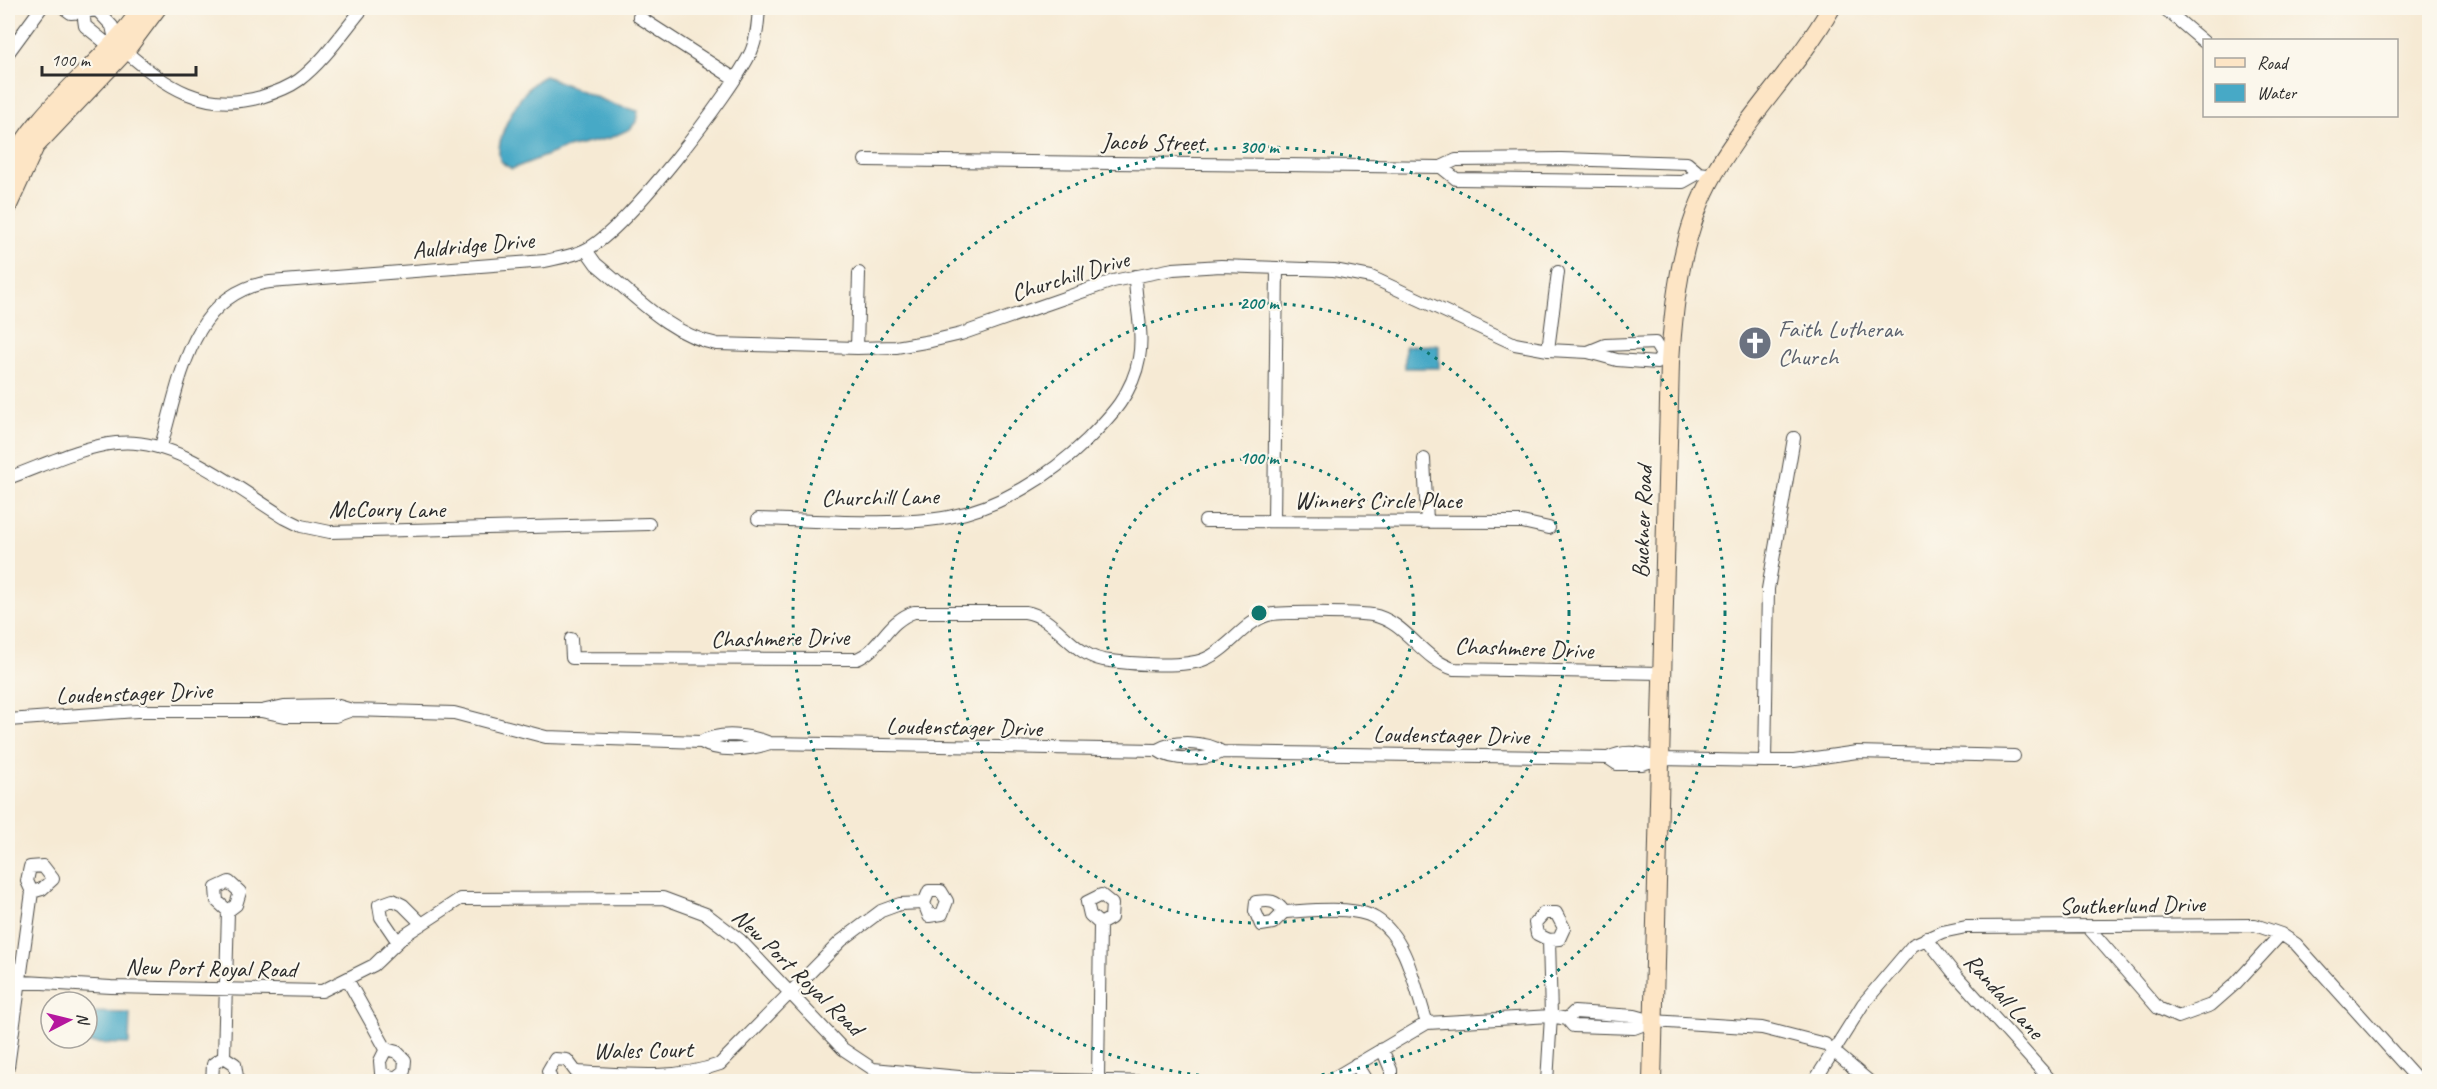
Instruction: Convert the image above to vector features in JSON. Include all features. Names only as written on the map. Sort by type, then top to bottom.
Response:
[{"type":"street","points":[[8,53],[41,8]]},
{"type":"street","points":[[64,8],[71,13],[97,10],[112,26],[120,45],[157,78],[187,95],[207,101],[248,100],[276,92],[298,81],[315,66],[357,10]]},
{"type":"street","points":[[8,205],[36,146],[120,45],[142,8]]},
{"type":"street","points":[[8,169],[17,150],[61,96],[120,45],[157,8]]},
{"type":"street","name":"Auldridge Drive","points":[[161,446],[190,350],[203,322],[235,292],[251,285],[545,261],[586,250],[623,221],[638,204],[735,80],[752,51],[759,8]]},
{"type":"street","name":"Buckner Road","points":[[1652,1082],[1666,355],[1672,318],[1686,246],[1706,174],[1807,47],[1832,8]]},
{"type":"street","points":[[2164,8],[2203,40]]},
{"type":"street","points":[[83,10],[85,26],[105,44],[120,45]]},
{"type":"street","points":[[639,18],[735,80]]},
{"type":"street","name":"Jacob Street","points":[[865,160],[1441,167],[1456,160],[1561,159],[1687,163],[1706,174]]},
{"type":"street","name":"Jacob Street","points":[[1441,167],[1456,179],[1683,182],[1706,174]]},
{"type":"street","name":"Churchill Drive","points":[[586,250],[596,264],[676,330],[697,340],[741,346],[896,347],[962,334],[1102,285],[1135,276],[1173,269],[1221,266],[1334,270],[1371,277],[1515,344],[1548,350],[1588,352],[1617,360],[1657,363],[1666,355],[1655,343],[1605,345],[1588,352]]},
{"type":"street","points":[[1274,521],[1276,268]]},
{"type":"street","points":[[1548,350],[1558,272]]},
{"type":"street","points":[[857,348],[859,273]]},
{"type":"street","name":"Churchill Lane","points":[[758,519],[893,521],[950,517],[1011,496],[1036,481],[1082,446],[1103,425],[1122,403],[1132,383],[1140,357],[1140,325],[1135,296],[1135,276]]},
{"type":"street","points":[[1765,761],[1768,589],[1794,438]]},
{"type":"street","name":"McCoury Lane","points":[[8,478],[87,450],[117,443],[161,446],[180,454],[285,518],[301,526],[330,532],[649,524]]},
{"type":"street","points":[[1424,459],[1427,521]]},
{"type":"street","name":"Winners Circle Place","points":[[1205,521],[1522,522],[1549,528]]},
{"type":"street","name":"Chashmere Drive","points":[[571,639],[572,658],[858,659],[867,655],[891,625],[914,612],[1025,612],[1039,617],[1074,647],[1097,660],[1187,663],[1211,656],[1267,615],[1373,615],[1397,626],[1428,657],[1454,669],[1661,673]]},
{"type":"street","name":"Loudenstager Drive","points":[[8,720],[92,712],[261,711],[285,716],[335,716],[352,710],[454,713],[546,737],[702,742],[711,748],[757,748],[770,743],[1157,750],[1166,744],[1212,745],[1222,752],[1608,758],[1617,753],[1635,753],[1660,759],[1765,761],[1794,761],[1857,752],[2014,756]]},
{"type":"street","points":[[8,1067],[13,982],[32,892]]},
{"type":"street","name":"New Port Royal Road","points":[[13,982],[322,991],[374,965],[398,942],[460,899],[663,898],[706,914],[740,940],[843,1049],[873,1069],[970,1078],[1098,1079],[1151,1082]]},
{"type":"street","points":[[398,942],[381,917],[380,905],[393,900],[403,905],[422,924]]},
{"type":"street","name":"Wales Court","points":[[552,1082],[548,1071],[555,1059],[567,1060],[573,1077],[667,1075],[698,1072],[720,1064],[841,941],[881,910],[900,904],[924,903]]},
{"type":"street","points":[[1284,912],[1344,910],[1374,917],[1400,944],[1427,1023]]},
{"type":"street","points":[[224,1057],[228,911]]},
{"type":"street","points":[[1098,1079],[1100,924]]},
{"type":"street","name":"Southerlund Drive","points":[[1814,1082],[1863,1004],[1913,945],[1926,938],[1966,927],[2255,925],[2281,934],[2296,944],[2420,1082]]},
{"type":"street","points":[[2087,926],[2158,1008],[2178,1017],[2211,1005],[2236,983],[2281,934]]},
{"type":"street","name":"Randall Lane","points":[[1926,938],[1953,972],[2052,1082]]},
{"type":"street","points":[[1547,1082],[1551,1016],[1549,940]]},
{"type":"street","points":[[347,979],[386,1049]]},
{"type":"street","points":[[1327,1082],[1427,1023],[1551,1016],[1567,1019],[1574,1012],[1635,1016],[1653,1022],[1762,1028],[1825,1044],[1835,1050],[1870,1082]]},
{"type":"street","points":[[1382,1049],[1391,1070],[1391,1082]]},
{"type":"street","points":[[212,1082],[213,1064],[224,1057]]},
{"type":"street","points":[[224,1057],[236,1064],[237,1077],[228,1082]]},
{"type":"street","points":[[1356,1064],[1367,1082]]},
{"type":"water","points":[[545,76],[615,105],[638,111],[636,122],[630,129],[610,138],[563,149],[512,169],[504,164],[499,156],[502,135],[520,99],[528,89]]},
{"type":"water","points":[[1439,345],[1439,368],[1405,368],[1405,346]]},
{"type":"water","points":[[99,1012],[130,1013],[129,1044],[99,1043]]},
{"type":"place","name":"Faith Lutheran Church","points":[[1755,343]]}]
